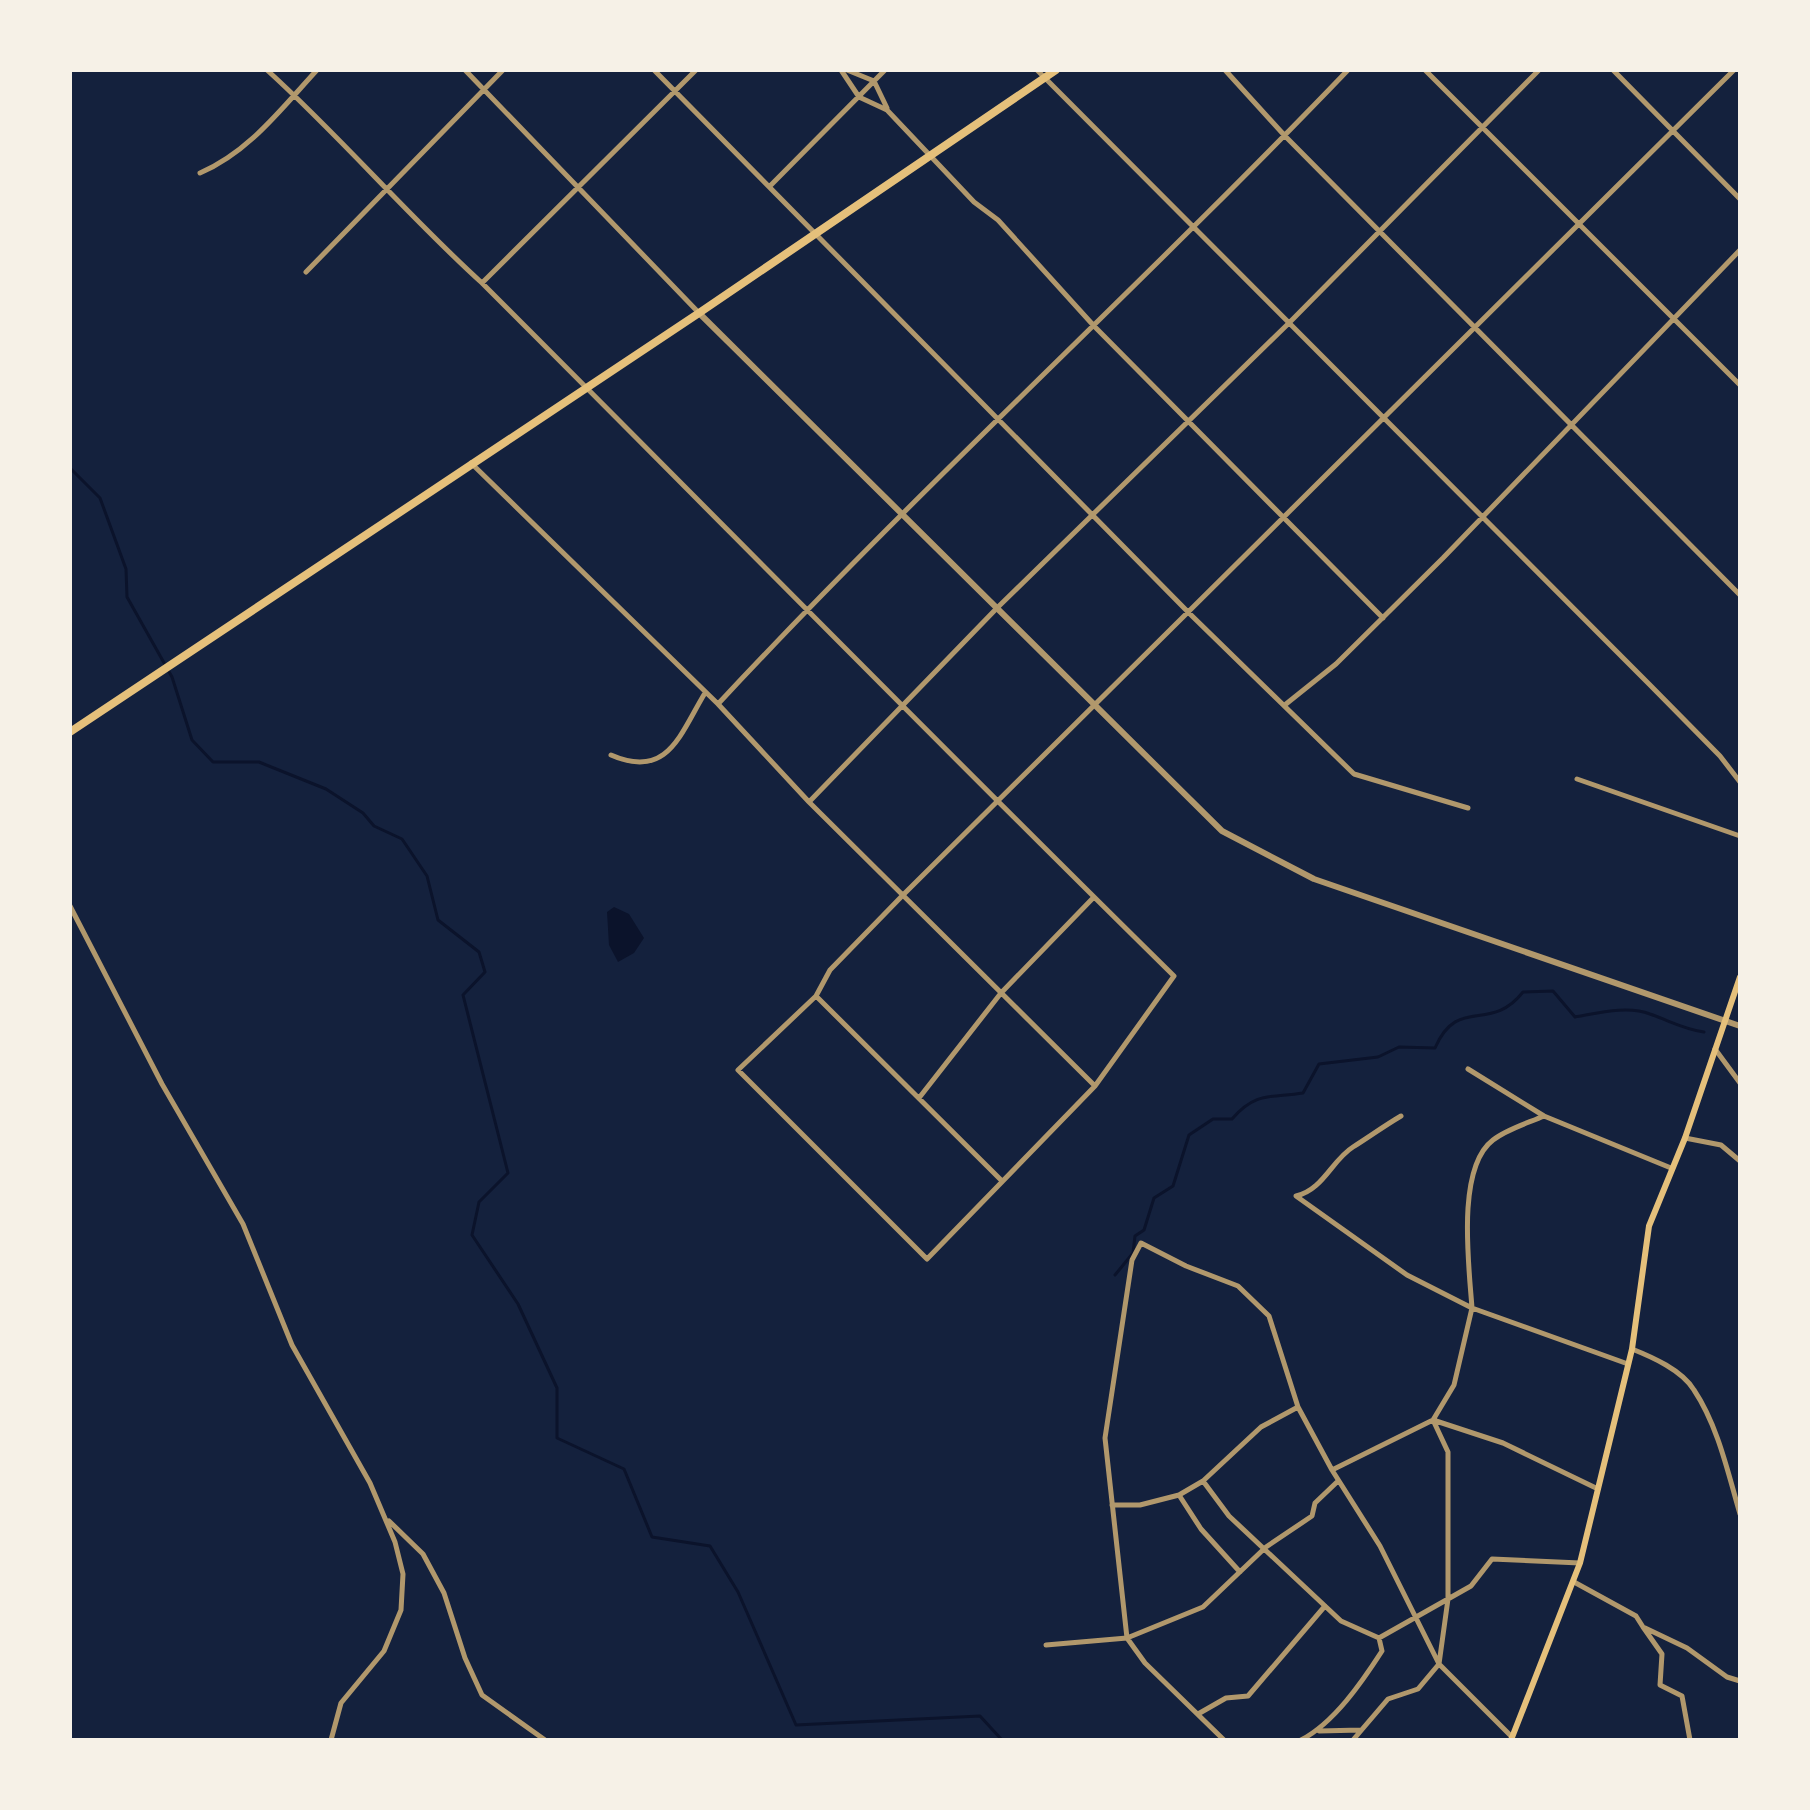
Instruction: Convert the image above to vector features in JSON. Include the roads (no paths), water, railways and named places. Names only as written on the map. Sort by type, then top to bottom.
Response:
[{"type":"highway","points":[[70,732],[470,462],[699,313],[815,231],[1056,70]]},
{"type":"main road","points":[[1512,1739],[1580,1563],[1632,1349],[1649,1226],[1685,1138],[1740,977]]},
{"type":"street","points":[[267,70],[805,611],[1000,802],[1174,976],[1095,1086],[927,1259],[738,1070],[816,996],[830,970],[903,895],[1000,802],[1473,325],[1734,70]]},
{"type":"street","points":[[200,173],[224,163],[245,147],[317,70]]},
{"type":"street","points":[[465,70],[699,313],[1222,831],[1314,879],[1740,1026]]},
{"type":"street","points":[[306,272],[503,70]]},
{"type":"street","points":[[654,70],[1189,613],[1286,704],[1354,774],[1468,808]]},
{"type":"street","points":[[482,283],[696,70]]},
{"type":"street","points":[[844,70],[874,81],[887,110],[974,202],[998,220],[1094,326],[1383,618]]},
{"type":"street","points":[[844,70],[859,97],[887,110]]},
{"type":"street","points":[[770,186],[885,70]]},
{"type":"street","points":[[1037,70],[1484,517],[1710,746],[1740,782]]},
{"type":"street","points":[[1225,70],[1285,136],[1573,423],[1740,595]]},
{"type":"street","points":[[718,704],[900,513],[1094,326],[1348,70]]},
{"type":"street","points":[[1425,70],[1740,385]]},
{"type":"street","points":[[809,802],[997,608],[1289,323],[1539,70]]},
{"type":"street","points":[[1613,70],[1740,199]]},
{"type":"street","points":[[1286,704],[1336,664],[1484,517],[1740,250]]},
{"type":"street","points":[[470,462],[718,704],[809,802],[1095,1086]]},
{"type":"street","points":[[611,755],[638,764],[659,759],[674,746],[705,693]]},
{"type":"street","points":[[1577,779],[1740,836]]},
{"type":"street","points":[[919,1098],[1001,993],[1094,897]]},
{"type":"street","points":[[70,906],[162,1084],[243,1224],[292,1345],[388,1520],[403,1574],[401,1610],[384,1651],[341,1703],[331,1740]]},
{"type":"street","points":[[816,996],[1001,1180]]},
{"type":"street","points":[[1715,1048],[1740,1083]]},
{"type":"street","points":[[1468,1069],[1544,1116],[1671,1168]]},
{"type":"street","points":[[1401,1116],[1374,1132],[1365,1143],[1353,1147],[1308,1193],[1296,1196],[1407,1275],[1472,1308],[1628,1364]]},
{"type":"street","points":[[1332,1470],[1433,1420],[1454,1385],[1472,1308],[1467,1239],[1474,1165],[1492,1140],[1544,1116]]},
{"type":"street","points":[[1685,1138],[1721,1145],[1740,1161]]},
{"type":"street","points":[[1224,1740],[1145,1663],[1127,1638],[1105,1438],[1132,1260],[1141,1243],[1186,1266],[1238,1286],[1269,1316],[1298,1407],[1337,1482],[1380,1546],[1439,1664],[1512,1739]]},
{"type":"street","points":[[1632,1349],[1658,1360],[1693,1388],[1721,1451],[1740,1514]]},
{"type":"street","points":[[1112,1505],[1140,1505],[1179,1495],[1203,1481],[1261,1427],[1298,1407]]},
{"type":"street","points":[[1433,1420],[1503,1443],[1598,1489]]},
{"type":"street","points":[[1353,1740],[1388,1699],[1418,1689],[1439,1664],[1448,1599],[1448,1452],[1433,1420]]},
{"type":"street","points":[[1203,1481],[1229,1516],[1266,1547],[1341,1621],[1379,1638]]},
{"type":"street","points":[[1046,1645],[1127,1638],[1203,1607],[1266,1547],[1312,1516],[1315,1503],[1337,1482]]},
{"type":"street","points":[[1179,1495],[1201,1529],[1240,1572]]},
{"type":"street","points":[[388,1520],[423,1554],[444,1593],[465,1658],[482,1695],[545,1740]]},
{"type":"street","points":[[1379,1638],[1471,1586],[1492,1559],[1580,1563]]},
{"type":"street","points":[[1574,1582],[1636,1616],[1662,1654],[1660,1685],[1682,1696],[1690,1740]]},
{"type":"street","points":[[1198,1714],[1226,1698],[1248,1696],[1325,1606]]},
{"type":"street","points":[[1643,1627],[1687,1648],[1727,1677],[1740,1681]]},
{"type":"street","points":[[1301,1740],[1318,1731],[1366,1676],[1382,1651],[1379,1638]]},
{"type":"street","points":[[1318,1731],[1361,1730]]},
{"type":"water","points":[[614,907],[629,914],[644,938],[634,953],[618,962],[609,945],[607,912]]},
{"type":"waterway","points":[[70,468],[100,498],[126,569],[127,597],[172,677],[192,740],[213,762],[259,762],[326,789],[363,813],[374,826],[402,839],[427,876],[438,920],[479,952],[485,972],[463,995],[508,1173],[479,1202],[472,1235],[518,1304],[557,1388],[557,1438],[624,1469],[652,1537],[710,1546],[738,1592],[796,1725],[980,1716],[1002,1740]]},
{"type":"waterway","points":[[1115,1275],[1133,1253],[1135,1236],[1144,1230],[1154,1198],[1173,1186],[1189,1135],[1213,1119],[1232,1119],[1257,1100],[1303,1093],[1319,1064],[1378,1057],[1399,1047],[1435,1048],[1444,1032],[1454,1023],[1499,1011],[1523,992],[1553,991],[1575,1017],[1613,1011],[1641,1011],[1704,1032]]}]
